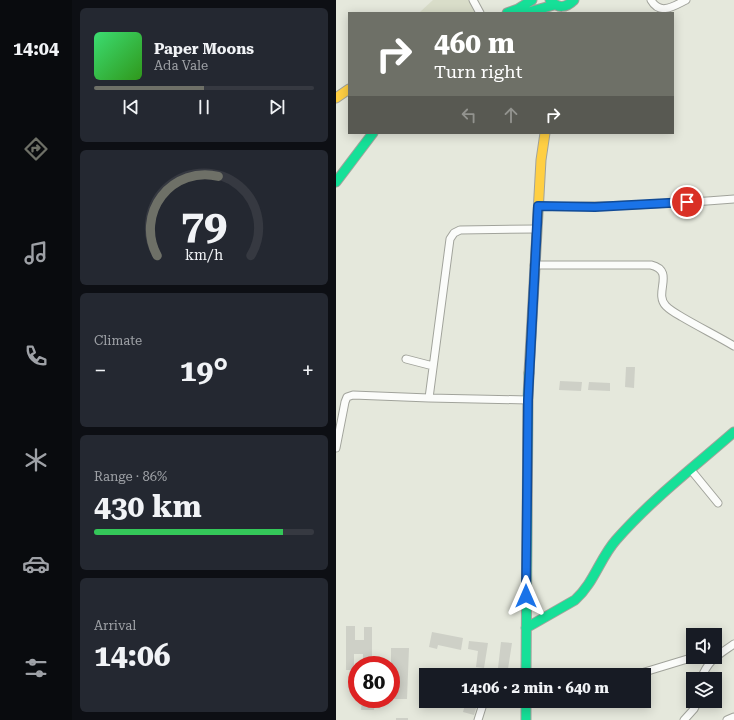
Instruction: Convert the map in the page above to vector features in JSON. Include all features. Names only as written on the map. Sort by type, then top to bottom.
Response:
[{"type":"main road","points":[[510,12],[518,9],[532,0]]},
{"type":"main road","points":[[529,12],[554,6],[568,6],[574,1]]},
{"type":"main road","points":[[570,12],[574,1]]},
{"type":"main road","points":[[336,98],[348,90]]},
{"type":"main road","points":[[336,182],[371,134]]},
{"type":"main road","points":[[526,668],[528,400],[536,229],[541,160],[545,134]]},
{"type":"main road","points":[[526,628],[582,595],[588,588],[614,544],[635,520],[734,432]]},
{"type":"main road","points":[[526,708],[526,720]]},
{"type":"street","points":[[473,0],[479,12]]},
{"type":"street","points":[[651,0],[654,5],[664,9],[686,0]]},
{"type":"street","points":[[538,206],[595,207],[734,199]]},
{"type":"street","points":[[429,398],[450,239],[454,233],[460,230],[536,229]]},
{"type":"street","points":[[534,265],[656,266],[663,272],[662,301],[666,306],[689,321],[734,346]]},
{"type":"street","points":[[406,359],[433,366]]},
{"type":"street","points":[[336,448],[345,402],[347,397],[353,395],[528,400]]},
{"type":"street","points":[[690,470],[718,503]]},
{"type":"street","points":[[722,652],[734,644]]},
{"type":"street","points":[[651,670],[686,660]]},
{"type":"street","points":[[478,720],[482,708]]},
{"type":"street","points":[[684,720],[694,708]]},
{"type":"street","points":[[727,720],[734,717]]},
{"type":"shaded area","points":[[433,0],[472,0],[478,12],[420,12]]},
{"type":"building","points":[[626,367],[635,367],[634,388],[625,387]]},
{"type":"building","points":[[560,381],[582,382],[581,391],[559,390]]},
{"type":"building","points":[[589,382],[610,383],[610,391],[588,390]]},
{"type":"building","points":[[346,626],[355,626],[355,640],[364,640],[364,627],[372,627],[372,656],[354,654],[354,656],[348,656],[348,670],[346,670]]},
{"type":"building","points":[[432,632],[463,638],[461,650],[438,645],[437,649],[429,647]]},
{"type":"building","points":[[469,641],[488,643],[484,668],[476,667],[478,651],[468,649]]},
{"type":"building","points":[[501,642],[512,643],[508,668],[498,668]]},
{"type":"building","points":[[391,648],[409,648],[407,699],[400,699],[400,656],[391,656]]},
{"type":"building","points":[[361,708],[374,708],[374,710],[361,710]]},
{"type":"building","points":[[464,708],[476,708],[474,715],[463,712]]},
{"type":"building","points":[[396,718],[408,718],[408,720],[396,720]]},
{"type":"traffic: fast","points":[[510,12],[518,9],[532,0]]},
{"type":"traffic: fast","points":[[550,0],[559,6],[568,5],[574,0]]},
{"type":"traffic: fast","points":[[529,12],[554,5]]},
{"type":"traffic: fast","points":[[336,182],[372,134]]},
{"type":"traffic: fast","points":[[526,668],[529,373]]},
{"type":"traffic: fast","points":[[526,628],[575,600],[587,586],[610,547],[629,525],[673,484],[734,432]]},
{"type":"traffic: fast","points":[[526,708],[526,720]]},
{"type":"traffic: slow","points":[[336,98],[348,90]]},
{"type":"traffic: slow","points":[[529,373],[541,160],[545,134]]},
{"type":"route","points":[[526,596],[528,400],[538,206],[595,207],[687,202]]}]
